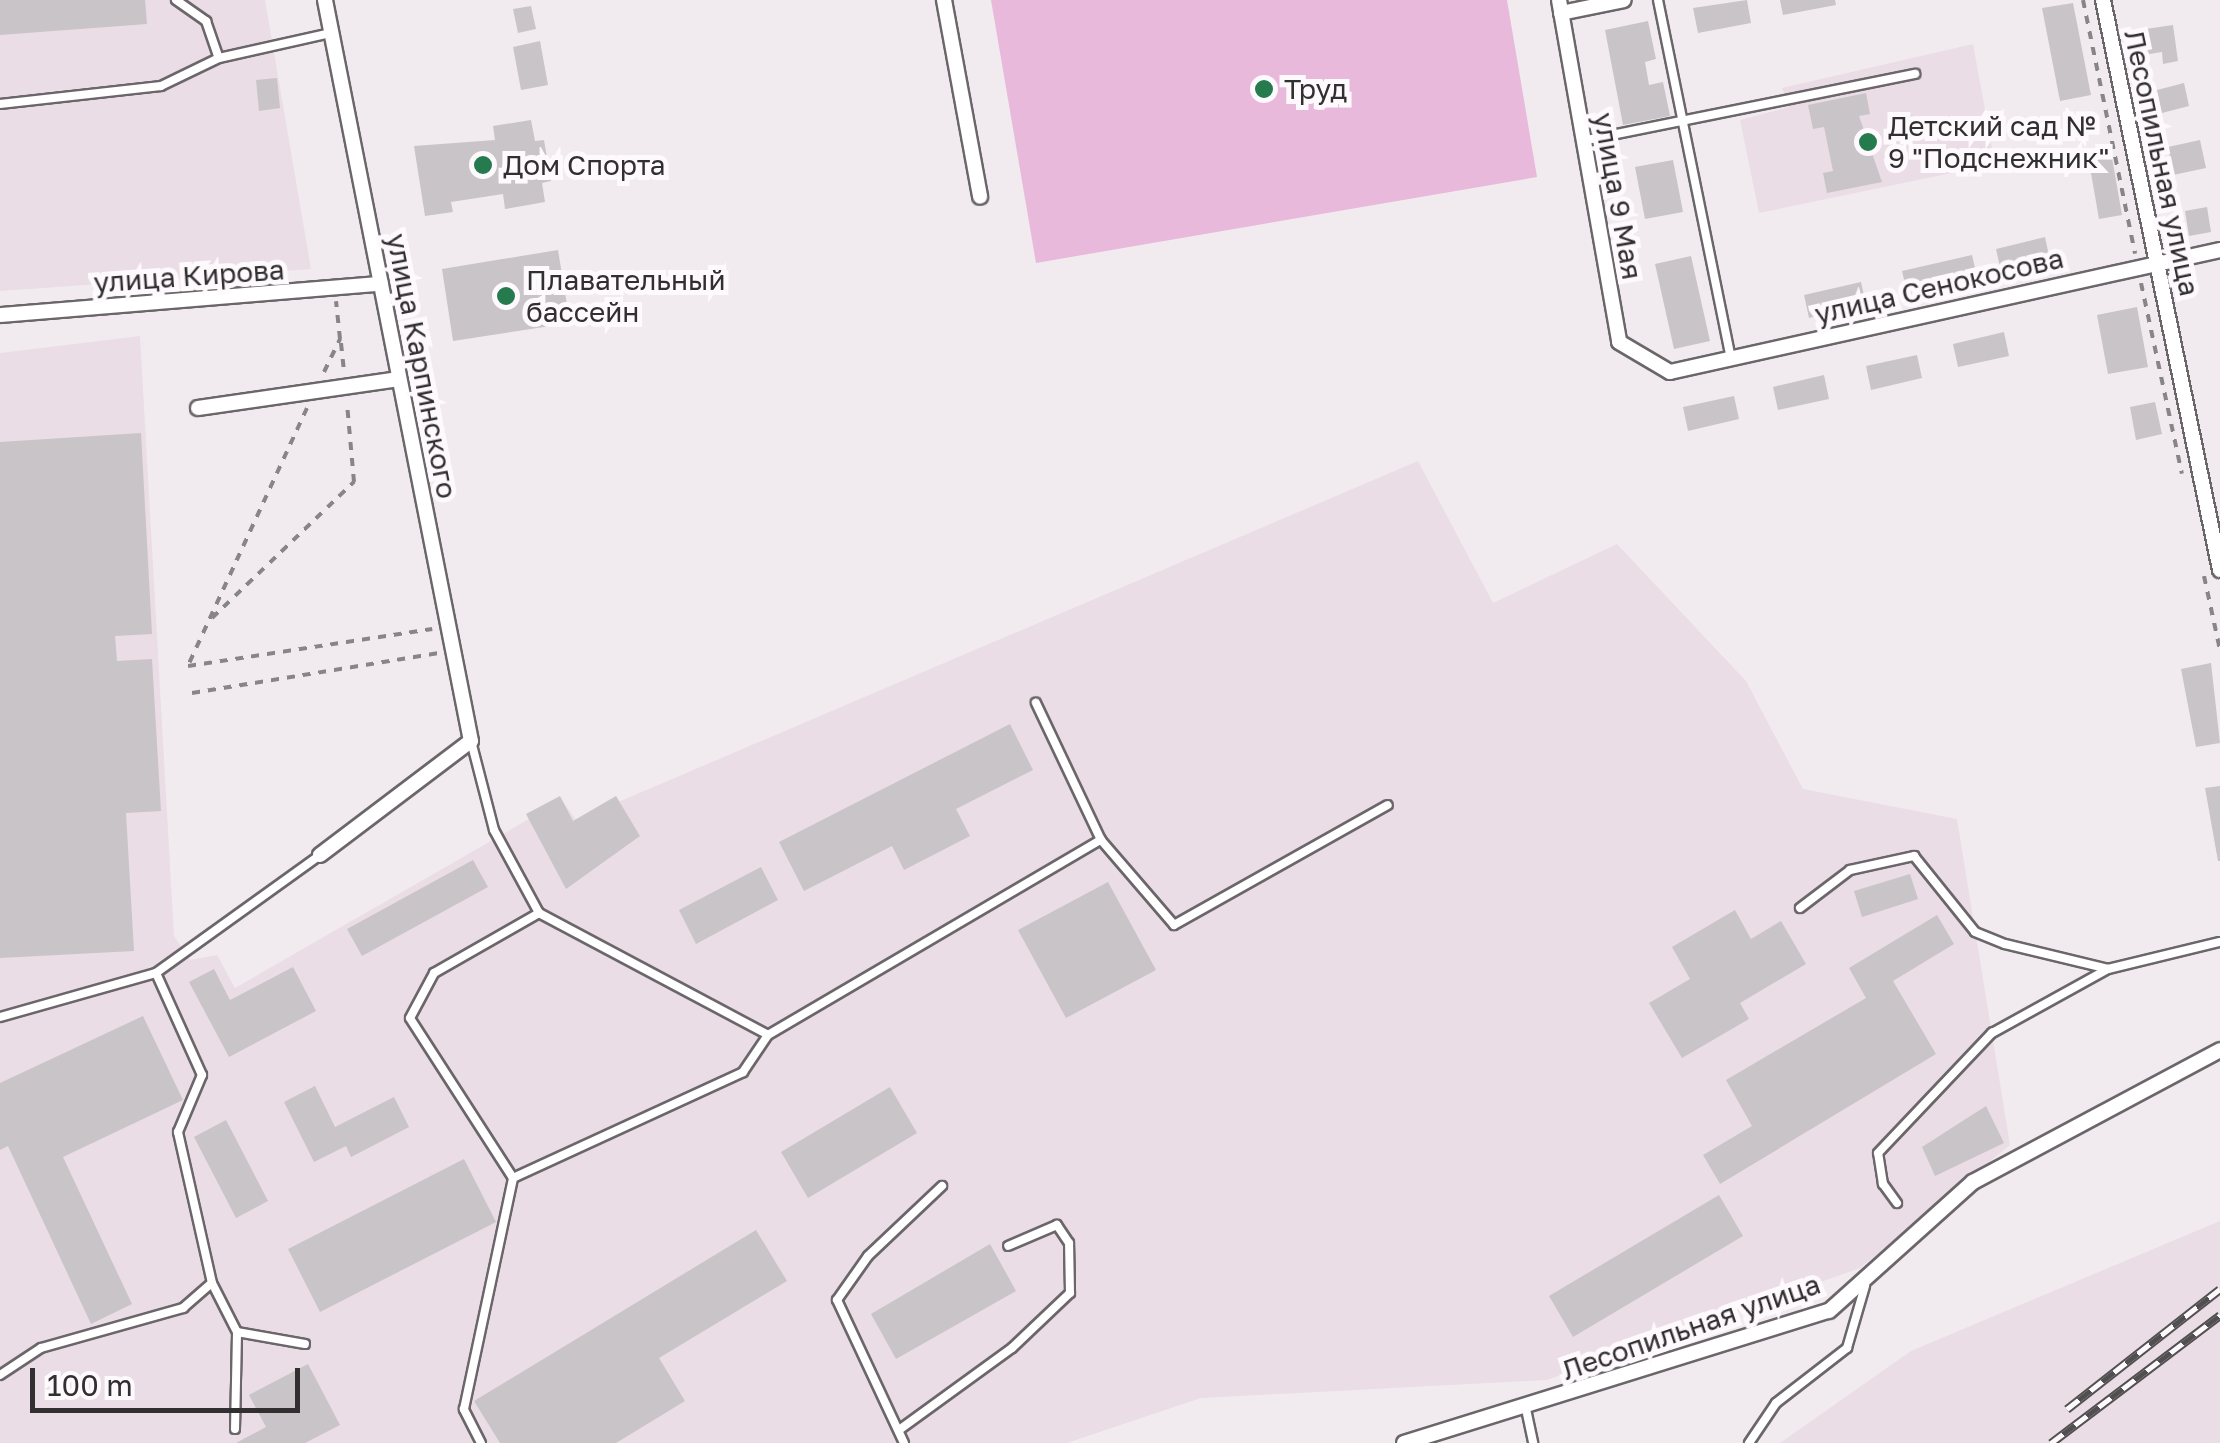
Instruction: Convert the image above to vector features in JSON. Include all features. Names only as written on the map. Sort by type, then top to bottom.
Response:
[{"type":"street","name":"улица Карпинского","points":[[324,0],[471,741]]},
{"type":"street","points":[[944,0],[980,198]]},
{"type":"street","points":[[1560,6],[1624,0]]},
{"type":"street","name":"Лесопильная улица","points":[[2103,0],[2220,570]]},
{"type":"street","name":"улица 9 Мая","points":[[1560,6],[1619,342],[1670,372]]},
{"type":"street","name":"улица Сенокосова","points":[[1670,372],[2220,250]]},
{"type":"street","name":"улица Кирова","points":[[0,315],[334,291],[380,284]]},
{"type":"street","points":[[198,408],[399,379]]},
{"type":"street","points":[[320,855],[471,741]]},
{"type":"street","name":"Лесопильная улица","points":[[1404,1443],[1526,1409],[1829,1311],[1865,1286],[1972,1182],[2220,1050]]},
{"type":"lane","points":[[176,0],[206,21],[219,58]]},
{"type":"lane","points":[[1658,0],[1687,122],[1731,358]]},
{"type":"lane","points":[[0,104],[161,86],[219,58],[331,32]]},
{"type":"lane","points":[[1582,141],[1914,74]]},
{"type":"lane","points":[[1036,703],[1101,840],[1174,925],[1388,805]]},
{"type":"lane","points":[[471,741],[494,830],[540,912],[768,1035]]},
{"type":"lane","points":[[513,1178],[743,1072],[768,1035],[1101,840]]},
{"type":"lane","points":[[0,1017],[156,973],[320,855]]},
{"type":"lane","points":[[1800,908],[1850,870],[1914,856],[1975,932],[2108,969]]},
{"type":"lane","points":[[482,1443],[464,1409],[513,1178],[410,1018],[434,973],[540,912]]},
{"type":"lane","points":[[1897,1203],[1884,1184],[1878,1152],[1992,1034],[2108,969],[2220,942]]},
{"type":"lane","points":[[156,973],[202,1075],[178,1132],[212,1283],[238,1332],[235,1429]]},
{"type":"lane","points":[[904,1443],[837,1300],[868,1256],[942,1186]]},
{"type":"lane","points":[[899,1430],[1012,1348],[1070,1293],[1069,1243],[1057,1225],[1008,1246]]},
{"type":"lane","points":[[0,1376],[41,1348],[184,1308],[212,1283]]},
{"type":"lane","points":[[1750,1443],[1776,1403],[1847,1348],[1865,1286]]},
{"type":"lane","points":[[238,1332],[305,1344]]},
{"type":"lane","points":[[1526,1409],[1533,1443]]},
{"type":"path","points":[[2083,0],[2183,478]]},
{"type":"path","points":[[208,622],[354,482],[334,291]]},
{"type":"path","points":[[340,338],[188,666],[448,627]]},
{"type":"path","points":[[2204,574],[2220,650]]},
{"type":"path","points":[[192,693],[453,651]]},
{"type":"shaded area","points":[[0,0],[265,0],[311,269],[0,291]]},
{"type":"shaded area","name":"Труд","points":[[991,0],[1507,0],[1537,177],[1036,263]]},
{"type":"shaded area","name":"Детский сад № 9 \"Подснежник\"","points":[[1973,44],[1995,164],[1759,213],[1740,120],[1789,107],[1782,88]]},
{"type":"shaded area","points":[[140,336],[174,936],[190,960],[217,955],[235,988],[562,800],[576,820],[1418,461],[1493,603],[1617,544],[1746,681],[1803,789],[1957,819],[2010,1145],[1860,1268],[1547,1380],[1201,1398],[1067,1443],[0,1443],[0,353]]},
{"type":"shaded area","points":[[2220,1221],[2220,1443],[1780,1443],[1911,1351]]},
{"type":"building","points":[[0,0],[145,0],[147,24],[0,35]]},
{"type":"building","points":[[1747,0],[1751,23],[1698,33],[1693,8]]},
{"type":"building","points":[[1780,0],[1835,0],[1836,5],[1783,15]]},
{"type":"building","points":[[2073,3],[2091,95],[2060,101],[2042,8]]},
{"type":"building","points":[[531,6],[536,29],[518,33],[513,9]]},
{"type":"building","points":[[1648,21],[1656,59],[1645,62],[1649,85],[1663,82],[1670,116],[1623,125],[1605,30]]},
{"type":"building","points":[[2173,25],[2178,61],[2163,64],[2162,52],[2143,55],[2139,30]]},
{"type":"building","points":[[540,41],[548,85],[521,90],[513,47]]},
{"type":"building","points":[[277,78],[280,108],[259,111],[256,80]]},
{"type":"building","points":[[2184,83],[2189,106],[2162,113],[2157,90]]},
{"type":"building","points":[[1866,93],[1870,114],[1859,116],[1882,182],[1827,193],[1823,173],[1833,171],[1824,127],[1813,129],[1808,105]]},
{"type":"building","name":"Дом Спорта","points":[[531,120],[535,141],[544,140],[551,181],[542,183],[545,202],[505,209],[503,194],[451,202],[453,212],[425,216],[414,146],[495,140],[493,126]]},
{"type":"building","points":[[2200,140],[2206,168],[2173,175],[2168,147]]},
{"type":"building","points":[[2111,152],[2122,215],[2099,219],[2088,156]]},
{"type":"building","points":[[1673,160],[1683,212],[1645,219],[1635,167]]},
{"type":"building","points":[[2207,207],[2211,232],[2189,236],[2185,211]]},
{"type":"building","points":[[2045,237],[2051,265],[2002,276],[1996,249]]},
{"type":"building","name":"Плавательный бассейн","points":[[558,250],[570,323],[453,341],[442,269]]},
{"type":"building","points":[[1972,255],[1978,281],[1908,296],[1902,271]]},
{"type":"building","points":[[1691,256],[1710,341],[1674,349],[1655,264]]},
{"type":"building","points":[[1861,282],[1866,305],[1809,318],[1804,295]]},
{"type":"building","points":[[2137,307],[2148,367],[2108,374],[2097,315]]},
{"type":"building","points":[[2004,332],[2009,356],[1958,367],[1953,344]]},
{"type":"building","points":[[1917,355],[1922,378],[1871,390],[1866,366]]},
{"type":"building","points":[[1824,375],[1829,399],[1778,410],[1773,387]]},
{"type":"building","points":[[1734,396],[1739,419],[1688,431],[1683,407]]},
{"type":"building","points":[[2155,402],[2162,434],[2136,440],[2130,407]]},
{"type":"building","points":[[141,433],[152,634],[115,636],[117,661],[152,659],[161,811],[126,813],[134,951],[0,958],[0,442]]},
{"type":"building","points":[[2211,663],[2220,743],[2196,747],[2181,669]]},
{"type":"building","points":[[1010,724],[1033,770],[956,809],[970,836],[904,870],[892,846],[804,891],[779,842]]},
{"type":"building","points":[[2220,786],[2220,861],[2218,861],[2205,788]]},
{"type":"building","points":[[560,796],[573,821],[616,796],[640,836],[566,889],[526,814]]},
{"type":"building","points":[[473,860],[488,887],[362,956],[347,929]]},
{"type":"building","points":[[761,867],[778,900],[696,944],[679,910]]},
{"type":"building","points":[[1910,874],[1918,899],[1862,917],[1854,891]]},
{"type":"building","points":[[1108,882],[1156,970],[1066,1018],[1018,930]]},
{"type":"building","points":[[1735,910],[1751,939],[1781,921],[1806,964],[1740,1003],[1749,1019],[1682,1058],[1649,1003],[1690,979],[1672,947]]},
{"type":"building","points":[[1937,915],[1954,944],[1893,981],[1936,1054],[1720,1184],[1703,1155],[1752,1126],[1726,1080],[1866,998],[1849,968]]},
{"type":"building","points":[[293,967],[316,1011],[229,1057],[189,982],[214,969],[230,1000]]},
{"type":"building","points":[[143,1016],[183,1100],[63,1157],[132,1304],[91,1324],[8,1146],[0,1150],[0,1083]]},
{"type":"building","points":[[315,1086],[335,1127],[394,1097],[409,1127],[351,1157],[346,1146],[314,1162],[284,1102]]},
{"type":"building","points":[[890,1087],[917,1133],[808,1198],[781,1152]]},
{"type":"building","points":[[1986,1106],[2004,1143],[1935,1176],[1922,1147]]},
{"type":"building","points":[[226,1120],[268,1201],[236,1218],[194,1137]]},
{"type":"building","points":[[464,1159],[496,1222],[320,1312],[288,1249]]},
{"type":"building","points":[[1719,1195],[1743,1236],[1573,1337],[1549,1296]]},
{"type":"building","points":[[756,1230],[787,1281],[659,1358],[685,1401],[616,1443],[500,1443],[474,1401]]},
{"type":"building","points":[[990,1244],[1016,1291],[896,1359],[871,1314]]},
{"type":"building","points":[[308,1364],[340,1425],[305,1443],[236,1443],[266,1427],[249,1395]]},
{"type":"railway","points":[[2067,1409],[2220,1289]]},
{"type":"railway","points":[[2051,1443],[2220,1315]]},
{"type":"place","name":"Труд","points":[[1264,89]]},
{"type":"place","name":"Детский сад № 9 \"Подснежник\"","points":[[1868,142]]},
{"type":"place","name":"Дом Спорта","points":[[483,165]]},
{"type":"place","name":"Плавательный бассейн","points":[[506,296]]}]
